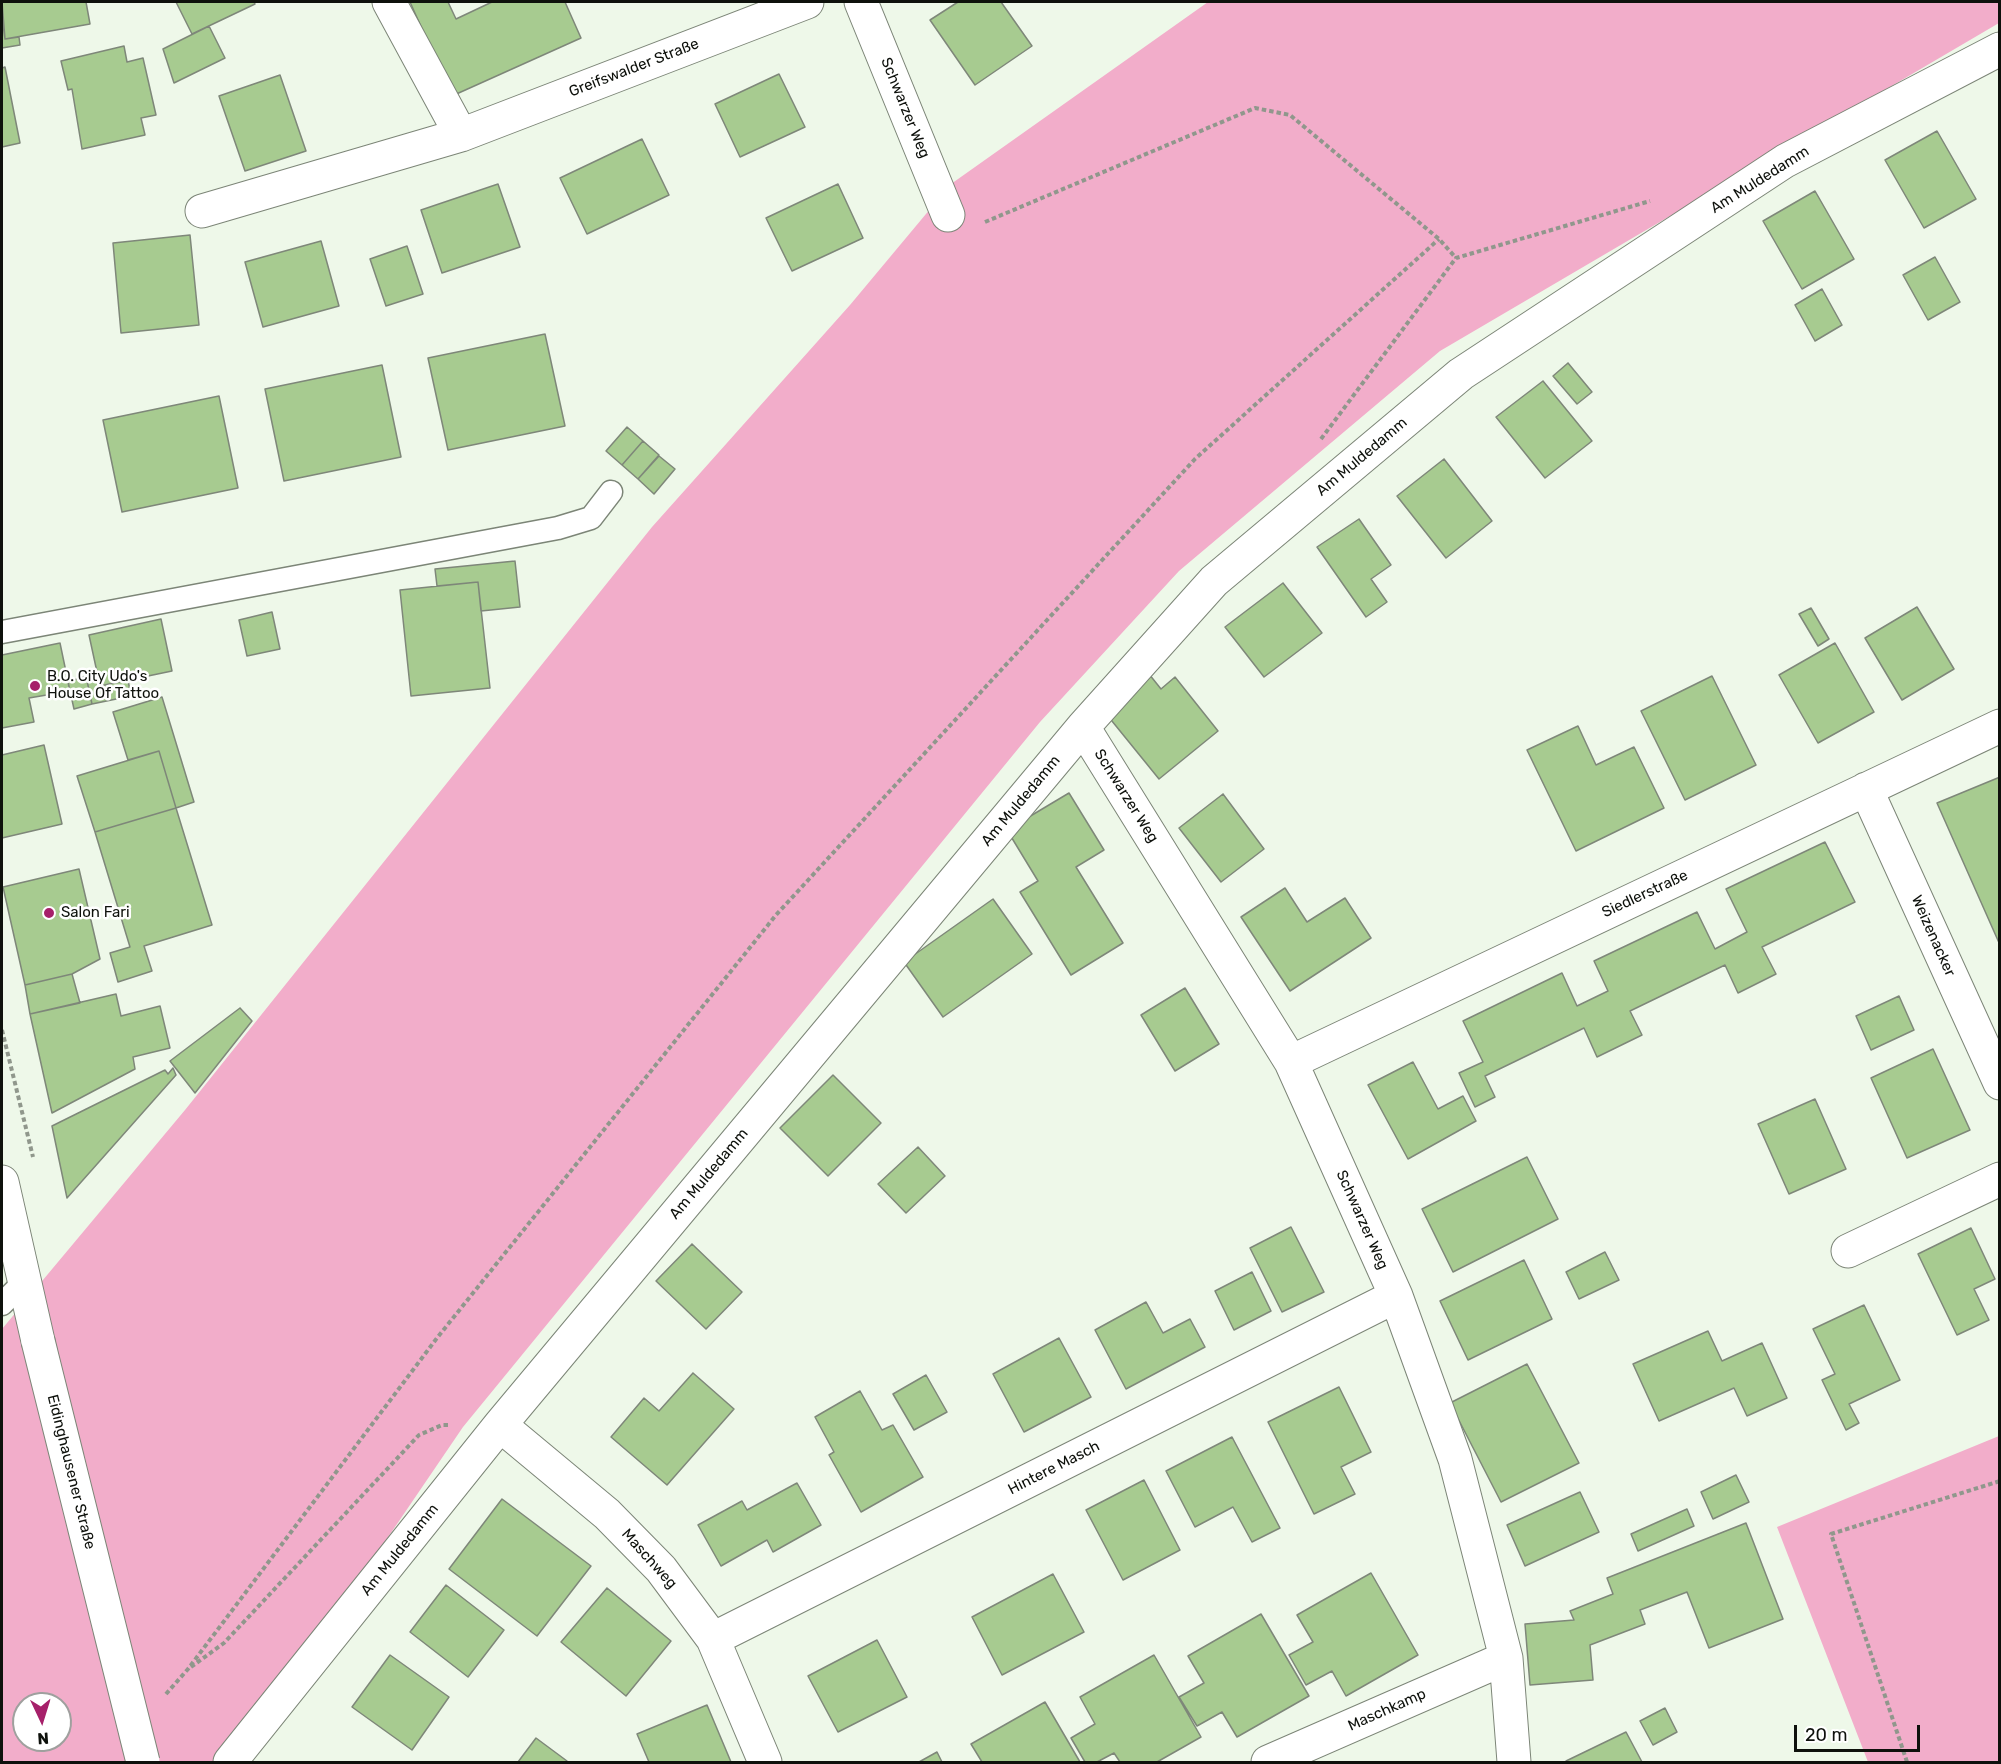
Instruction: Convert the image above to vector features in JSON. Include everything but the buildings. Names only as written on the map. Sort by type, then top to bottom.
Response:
[{"type":"street","points":[[389,2],[461,135]]},
{"type":"street","name":"Greifswalder Straße","points":[[202,211],[461,135],[807,2]]},
{"type":"street","name":"Schwarzer Weg","points":[[861,2],[948,215]]},
{"type":"street","name":"Am Muldedamm","points":[[230,1762],[500,1425],[1083,727],[1214,581],[1461,374],[1785,161],[2000,49]]},
{"type":"street","name":"Siedlerstraße","points":[[1291,1062],[2000,726]]},
{"type":"street","name":"Schwarzer Weg","points":[[1083,727],[1291,1062],[1396,1296],[1455,1459],[1506,1658],[1514,1762]]},
{"type":"street","name":"Weizenacker","points":[[1866,789],[2000,1083]]},
{"type":"street","points":[[1848,1251],[2000,1179]]},
{"type":"street","name":"Eidinghausener Straße","points":[[2,1182],[13,1293],[38,1341],[142,1762]]},
{"type":"street","name":"Hintere Masch","points":[[712,1639],[1396,1296]]},
{"type":"street","name":"Maschweg","points":[[500,1425],[615,1522],[661,1569],[712,1639],[765,1762]]},
{"type":"street","name":"Maschkamp","points":[[1268,1762],[1506,1658]]},
{"type":"lane","points":[[2,632],[558,528],[591,518],[611,492]]},
{"type":"path","points":[[948,215],[985,222],[1255,108],[1290,116],[1439,239],[1456,258]]},
{"type":"path","points":[[1314,448],[1456,258],[1660,198]]},
{"type":"path","points":[[158,1703],[188,1669],[437,1338],[776,915],[1195,459],[1439,239]]},
{"type":"path","points":[[188,1669],[224,1643],[419,1435],[442,1425],[500,1425]]},
{"type":"path","points":[[1907,1762],[1831,1534],[2000,1481]]},
{"type":"shaded area","points":[[1208,2],[1999,2],[1999,23],[1440,351],[1179,571],[1040,722],[463,1427],[235,1762],[2,1762],[2,1329],[185,1110],[652,527],[850,305],[951,184]]},
{"type":"shaded area","points":[[1999,1436],[1999,1762],[1868,1762],[1777,1527]]},
{"type":"place","name":"B.O. City Udo's House Of Tattoo","points":[[35,686]]},
{"type":"place","name":"Salon Fari","points":[[49,913]]}]
